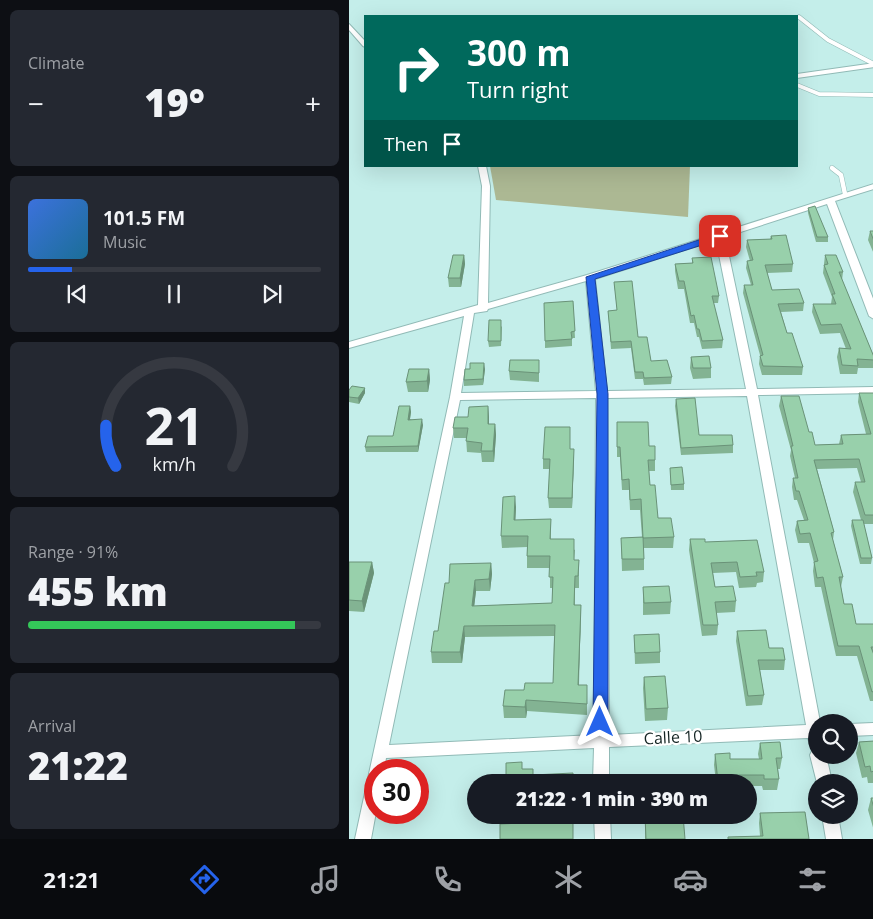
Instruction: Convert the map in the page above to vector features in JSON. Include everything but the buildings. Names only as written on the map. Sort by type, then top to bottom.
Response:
[{"type":"street","points":[[349,26],[364,44]]},
{"type":"street","points":[[349,39],[358,38]]},
{"type":"street","points":[[798,76],[873,64]]},
{"type":"street","points":[[482,167],[486,186],[483,309]]},
{"type":"street","points":[[349,345],[469,313],[590,277],[873,186]]},
{"type":"street","points":[[830,199],[873,316]]},
{"type":"street","points":[[720,236],[812,714]]},
{"type":"street","points":[[590,277],[602,394],[601,774]]},
{"type":"street","points":[[860,280],[873,280]]},
{"type":"street","points":[[378,759],[455,397],[469,313]]},
{"type":"street","points":[[455,397],[751,390],[873,390]]},
{"type":"street","points":[[858,730],[873,729]]},
{"type":"street","name":"Calle 10","points":[[380,752],[808,731]]},
{"type":"street","points":[[363,839],[366,824]]},
{"type":"street","points":[[602,824],[603,839]]},
{"type":"street","points":[[832,824],[834,839]]},
{"type":"lane","points":[[799,17],[828,40],[873,64]]},
{"type":"lane","points":[[798,85],[819,94],[873,95]]},
{"type":"lane","points":[[832,168],[841,175],[845,194]]},
{"type":"green space","points":[[490,167],[690,167],[688,217],[496,200]]},
{"type":"route","points":[[600,722],[602,394],[590,277],[720,236]]}]
